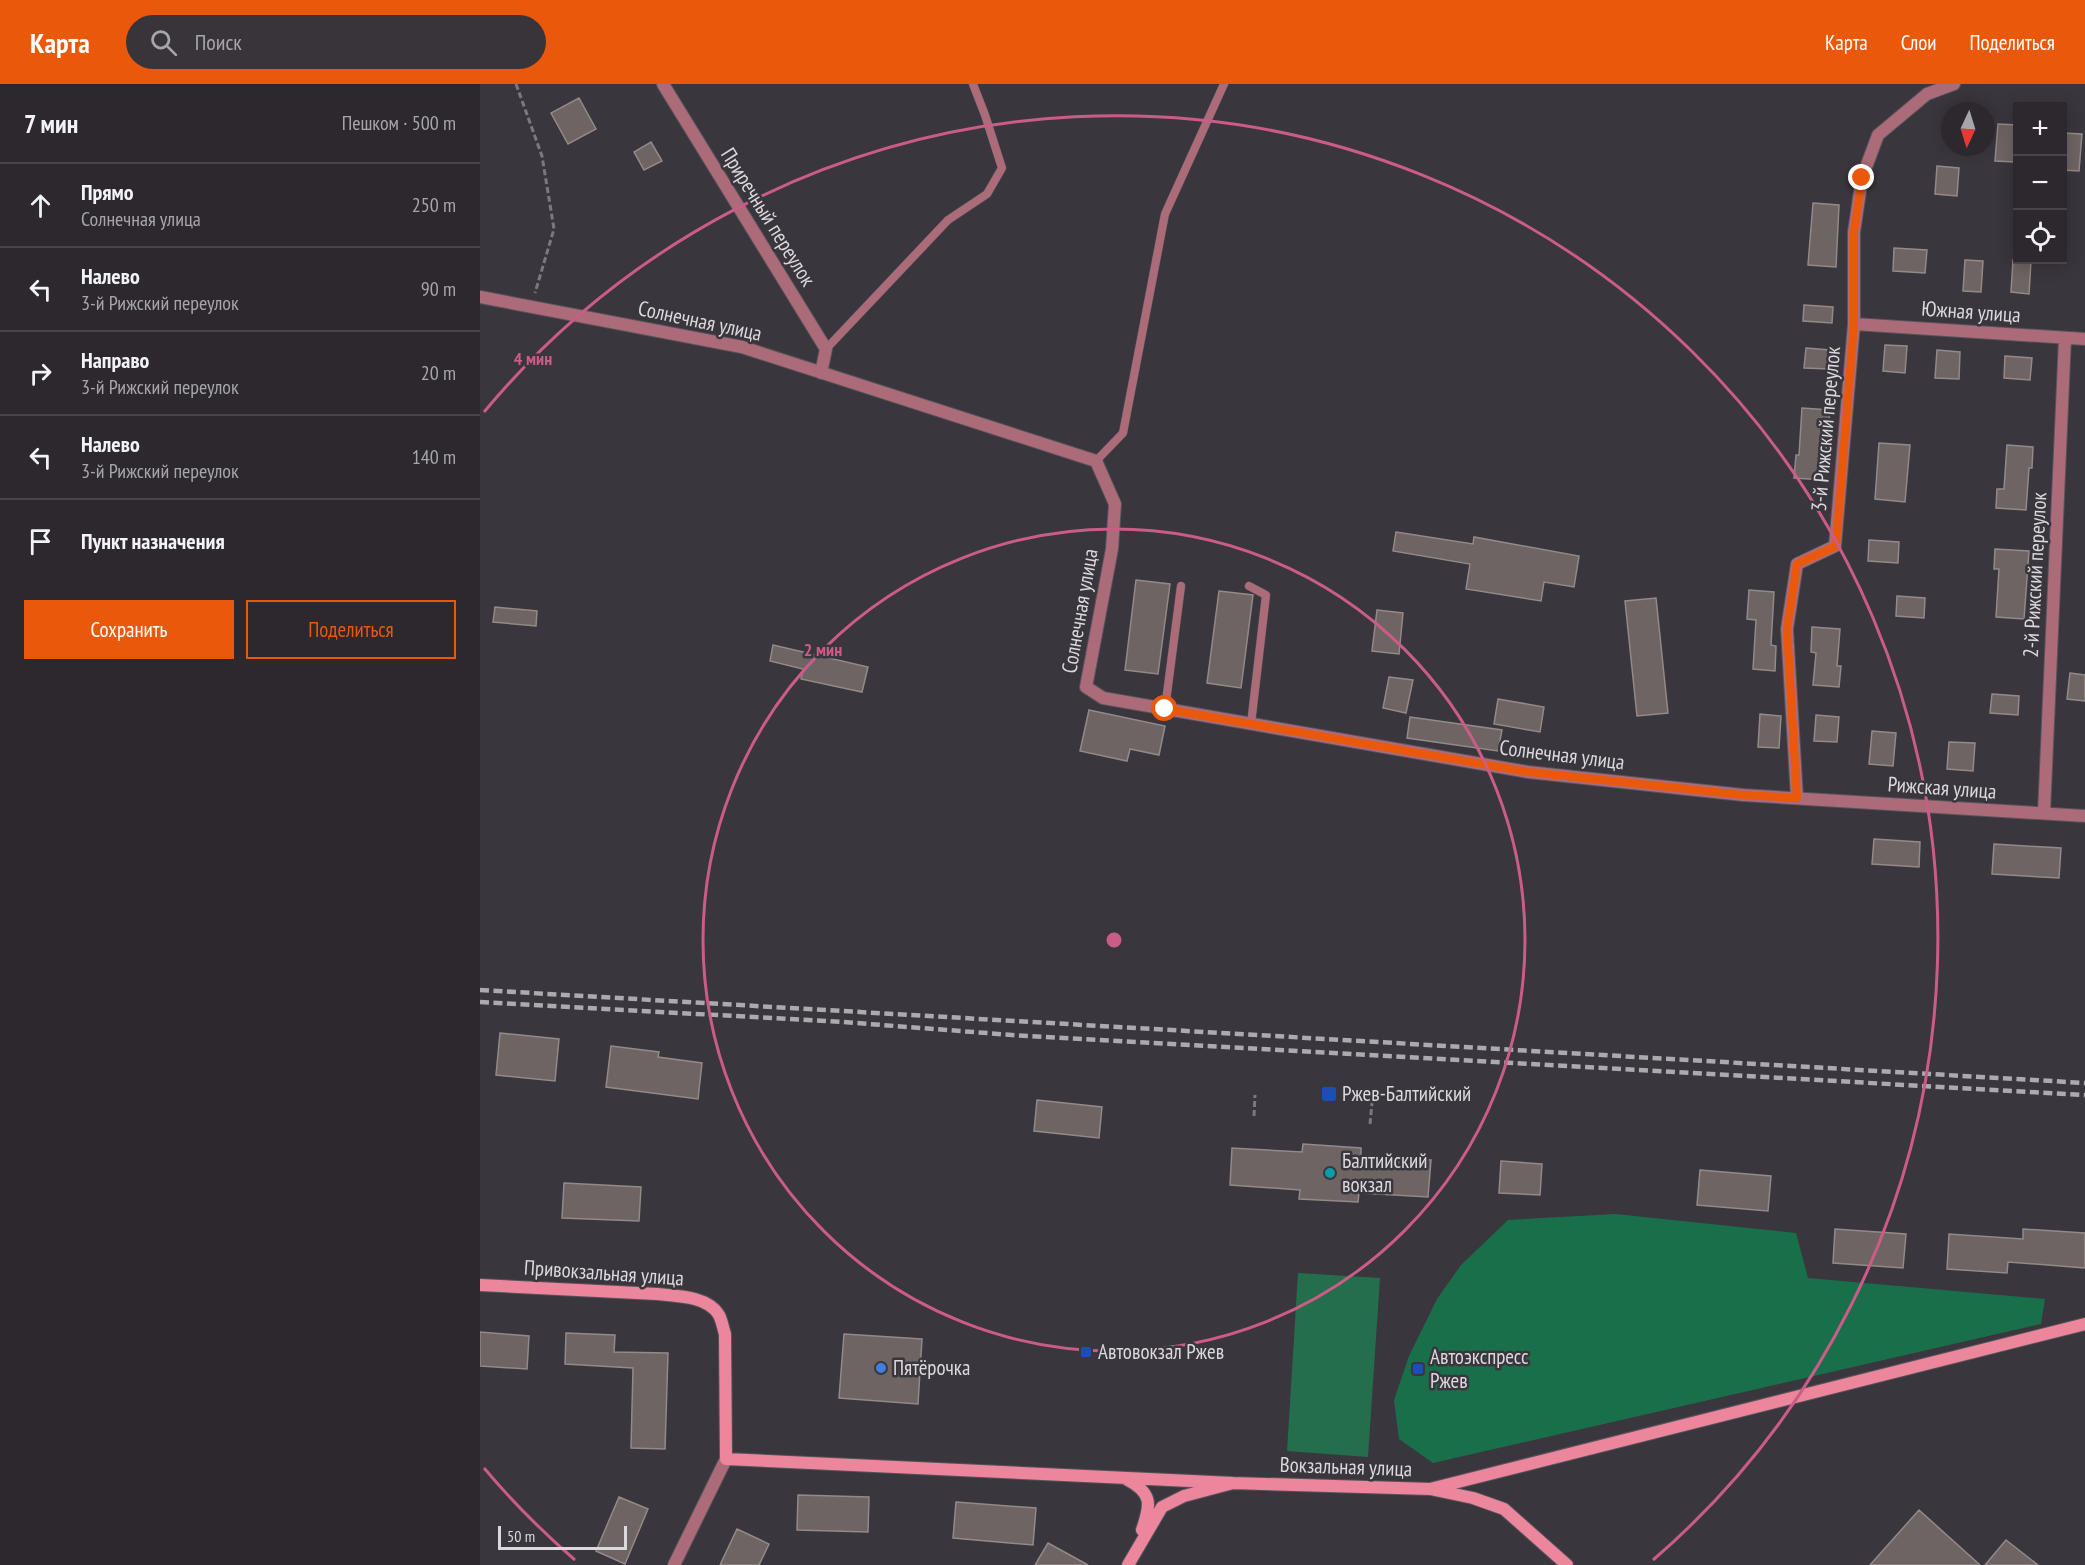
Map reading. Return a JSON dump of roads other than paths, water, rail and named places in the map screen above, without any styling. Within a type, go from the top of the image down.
[{"type":"street","name":"Приречный переулок","points":[[663,84],[826,349]]},
{"type":"street","name":"3-й Рижский переулок","points":[[1797,798],[1787,629],[1797,564],[1836,546],[1854,324],[1854,232],[1862,178],[1878,135],[1927,93],[1954,84]]},
{"type":"street","name":"Солнечная улица","points":[[480,297],[742,347],[1096,461],[1115,504],[1112,549],[1086,687],[1102,698],[1528,772],[1743,795],[1797,798]]},
{"type":"street","name":"Южная улица","points":[[1854,324],[2085,339]]},
{"type":"street","name":"2-й Рижский переулок","points":[[2044,813],[2065,338]]},
{"type":"street","points":[[821,373],[826,349]]},
{"type":"street","name":"Рижская улица","points":[[1797,798],[2085,816]]},
{"type":"street","name":"Привокзальная улица","points":[[480,1285],[657,1294],[686,1297],[714,1308],[720,1317],[725,1334],[726,1459]]},
{"type":"street","points":[[1430,1489],[2085,1324]]},
{"type":"street","points":[[674,1565],[726,1459],[1233,1483]]},
{"type":"street","points":[[1124,1478],[1146,1493],[1149,1502],[1149,1510],[1130,1561]]},
{"type":"street","name":"Вокзальная улица","points":[[1130,1561],[1162,1507],[1184,1496],[1233,1483],[1430,1489],[1473,1498],[1504,1509],[1567,1565]]},
{"type":"lane","points":[[826,349],[948,220],[987,194],[1002,168],[973,84]]},
{"type":"lane","points":[[1096,461],[1123,433],[1165,214],[1224,84]]},
{"type":"lane","points":[[1165,709],[1181,586]]},
{"type":"lane","points":[[1250,586],[1266,595],[1251,724]]},
{"type":"railway","points":[[480,990],[2085,1083]]},
{"type":"railway","points":[[480,1002],[843,1022],[1012,1035],[2085,1095]]},
{"type":"place","name":"Ржев-Балтийский","points":[[1329,1094]]},
{"type":"place","name":"Балтийский вокзал","points":[[1330,1173]]},
{"type":"place","name":"Автовокзал Ржев","points":[[1086,1352]]},
{"type":"place","name":"Пятёрочка","points":[[881,1368]]},
{"type":"place","name":"Автоэкспресс Ржев","points":[[1418,1369]]}]
